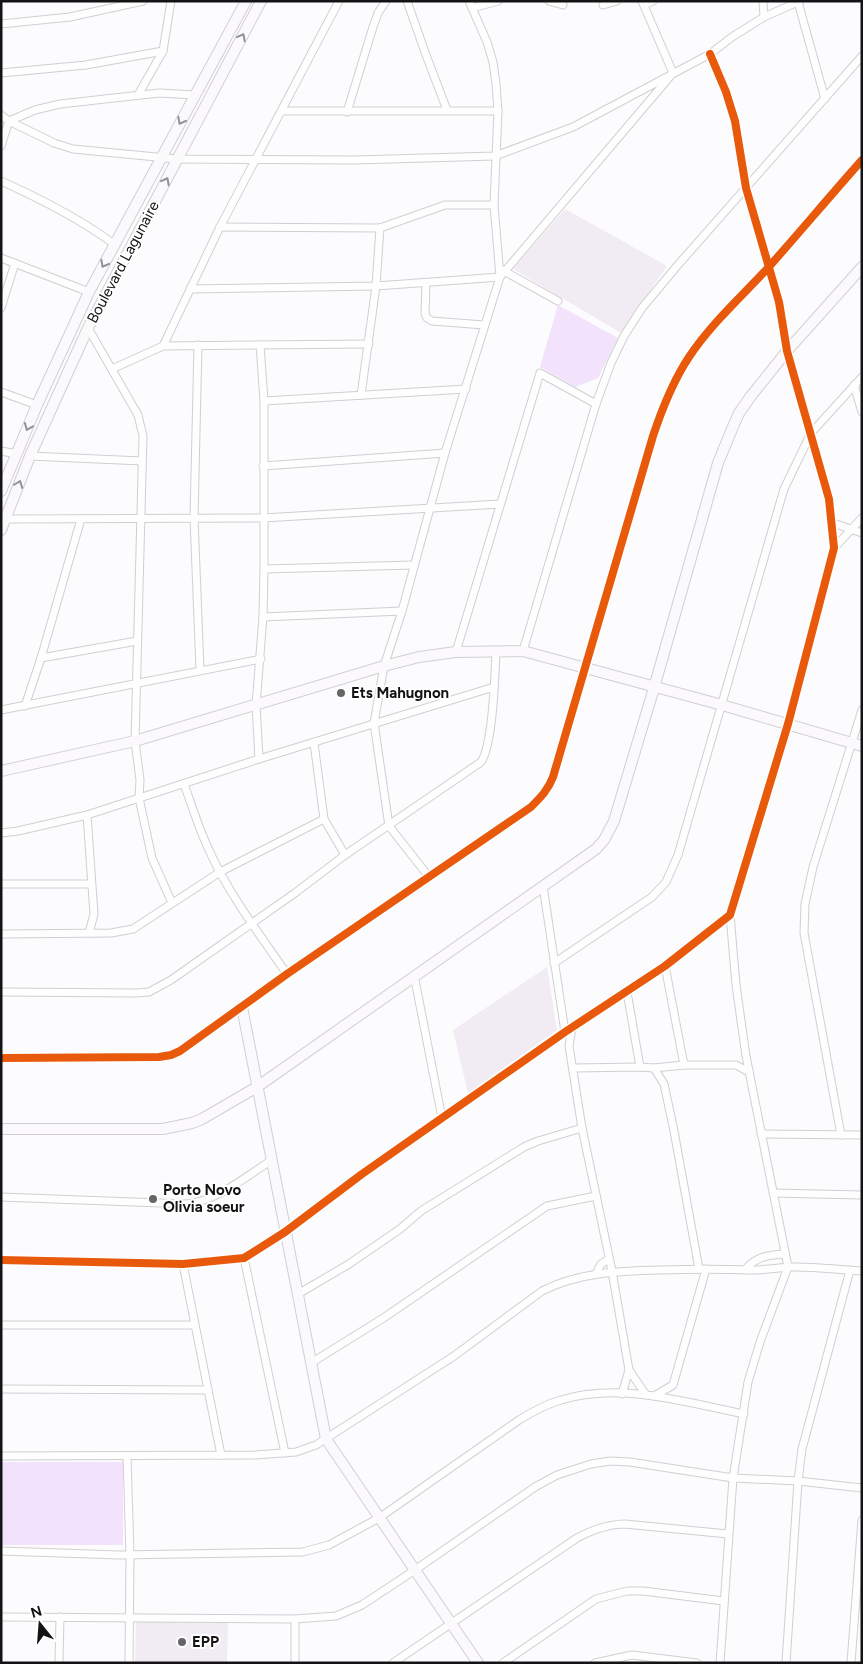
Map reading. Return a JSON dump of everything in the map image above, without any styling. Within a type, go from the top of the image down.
[{"type":"street","points":[[1,24],[70,17],[143,1]]},
{"type":"street","points":[[138,95],[163,50],[171,1]]},
{"type":"street","name":"Boulevard Lagunaire","points":[[1,491],[37,405],[89,292],[246,1]]},
{"type":"street","name":"Boulevard Lagunaire","points":[[1,530],[30,456],[88,328],[260,1]]},
{"type":"street","points":[[163,346],[220,227],[283,111],[339,1]]},
{"type":"street","points":[[347,112],[373,27],[378,13],[386,1]]},
{"type":"street","points":[[407,1],[447,110]]},
{"type":"street","points":[[498,1],[471,4],[493,62],[498,111],[494,205],[501,273]]},
{"type":"street","points":[[549,1],[564,5]]},
{"type":"street","points":[[603,5],[617,1]]},
{"type":"street","points":[[653,1],[642,3],[672,73]]},
{"type":"street","points":[[763,1],[764,17]]},
{"type":"street","points":[[1,116],[54,143],[73,149],[177,159],[364,160],[495,156],[573,127],[710,54],[732,37],[764,17],[799,2],[825,99]]},
{"type":"street","points":[[1,73],[86,65],[163,50]]},
{"type":"street","points":[[710,54],[726,92],[735,121],[746,188],[779,302],[787,351],[829,499],[833,523],[834,548],[788,724],[730,915],[736,985],[746,1056],[788,1267],[750,1374],[733,1478],[720,1663]]},
{"type":"street","points":[[523,651],[596,404],[611,363],[624,336],[642,308],[862,56]]},
{"type":"street","points":[[429,877],[389,826],[374,723],[384,666],[402,611],[445,453],[501,273],[672,73]]},
{"type":"street","points":[[1,146],[9,121],[35,110],[60,104],[159,93],[195,95]]},
{"type":"street","points":[[283,111],[498,111]]},
{"type":"street","points":[[1,1058],[159,1057],[180,1051],[287,974],[531,807],[548,788],[557,765],[584,668],[662,409],[680,373],[700,343],[862,160]]},
{"type":"street","points":[[1,181],[62,210],[90,226],[114,244]]},
{"type":"street","points":[[220,227],[380,228],[445,205],[494,205]]},
{"type":"street","points":[[361,395],[376,286],[380,228]]},
{"type":"street","points":[[1,258],[89,292]]},
{"type":"street","points":[[1,308],[15,263]]},
{"type":"street","points":[[1,1129],[163,1129],[177,1127],[202,1119],[257,1087],[596,849],[604,840],[614,821],[724,446],[743,408],[787,351],[862,267]]},
{"type":"street","points":[[190,289],[376,286],[426,283],[501,273],[558,301]]},
{"type":"street","points":[[426,283],[425,314],[427,318],[432,321],[484,325]]},
{"type":"street","points":[[88,328],[138,415],[143,436],[135,741],[140,780],[139,798],[152,858],[172,903]]},
{"type":"street","points":[[112,370],[163,346],[369,344]]},
{"type":"street","points":[[198,345],[194,518],[200,670]]},
{"type":"street","points":[[258,758],[256,705],[263,617],[264,569],[264,401],[260,345]]},
{"type":"street","points":[[456,652],[540,373],[596,404]]},
{"type":"street","points":[[554,963],[644,904],[666,882],[678,855],[784,489],[811,433],[862,377]]},
{"type":"street","points":[[854,385],[862,412]]},
{"type":"street","points":[[264,401],[466,389]]},
{"type":"street","points":[[1,392],[37,405]]},
{"type":"street","points":[[1,451],[17,454]]},
{"type":"street","points":[[263,466],[445,453]]},
{"type":"street","points":[[30,456],[142,461]]},
{"type":"street","points":[[6,519],[263,518],[500,504]]},
{"type":"street","points":[[834,548],[862,518]]},
{"type":"street","points":[[25,706],[41,658],[81,519]]},
{"type":"street","points":[[833,523],[862,533]]},
{"type":"street","points":[[264,569],[414,565]]},
{"type":"street","points":[[263,617],[402,611]]},
{"type":"street","points":[[41,658],[137,641]]},
{"type":"street","points":[[1,992],[149,992],[171,980],[345,855],[481,762],[487,751],[496,651]]},
{"type":"street","points":[[1,771],[135,741],[384,666],[419,657],[456,652],[523,651],[722,705],[857,745]]},
{"type":"street","points":[[1,710],[136,685],[200,670],[260,659]]},
{"type":"street","points":[[1,833],[18,831],[87,815],[258,758],[314,743],[494,687]]},
{"type":"street","points":[[841,1135],[804,933],[805,904],[813,867],[857,745],[862,710]]},
{"type":"street","points":[[314,743],[324,819],[345,855]]},
{"type":"street","points":[[184,784],[208,850],[252,923],[287,974]]},
{"type":"street","points":[[87,815],[94,914],[89,933]]},
{"type":"street","points":[[1,934],[111,933],[133,929],[220,872],[324,819]]},
{"type":"street","points":[[1,884],[91,884]]},
{"type":"street","points":[[543,886],[565,1032]]},
{"type":"street","points":[[1,1260],[183,1264],[244,1258],[285,1232],[362,1174],[565,1032],[665,966],[730,915]]},
{"type":"street","points":[[665,966],[684,1065]]},
{"type":"street","points":[[414,975],[442,1118]]},
{"type":"street","points":[[627,992],[640,1067]]},
{"type":"street","points":[[242,1007],[326,1439],[478,1663]]},
{"type":"street","points":[[572,1028],[569,1046],[582,1128],[612,1271],[629,1370],[646,1395]]},
{"type":"street","points":[[557,1038],[569,1046]]},
{"type":"street","points":[[736,1065],[746,1056]]},
{"type":"street","points":[[573,1068],[736,1065],[749,1072]]},
{"type":"street","points":[[664,1084],[668,1067]]},
{"type":"street","points":[[654,1068],[664,1084],[703,1269],[673,1385],[674,1400]]},
{"type":"street","points":[[298,1294],[364,1254],[400,1229],[421,1211],[524,1147],[538,1140],[582,1128]]},
{"type":"street","points":[[573,1132],[584,1136]]},
{"type":"street","points":[[762,1134],[862,1135]]},
{"type":"street","points":[[1,1197],[196,1203],[225,1190],[272,1160]]},
{"type":"street","points":[[772,1193],[862,1195]]},
{"type":"street","points":[[311,1363],[385,1317],[547,1206],[596,1196]]},
{"type":"street","points":[[745,1270],[751,1262],[761,1257],[785,1254]]},
{"type":"street","points":[[244,1258],[286,1453]]},
{"type":"street","points":[[596,1274],[602,1264],[609,1259]]},
{"type":"street","points":[[183,1264],[221,1455]]},
{"type":"street","points":[[1,1456],[221,1455],[286,1453],[308,1449],[454,1356],[554,1285],[612,1271],[774,1270],[788,1267],[862,1271]]},
{"type":"street","points":[[786,1663],[798,1481],[802,1449],[850,1270]]},
{"type":"street","points":[[1,1325],[195,1325]]},
{"type":"street","points":[[622,1394],[629,1370]]},
{"type":"street","points":[[654,1396],[673,1385]]},
{"type":"street","points":[[1,1389],[208,1390]]},
{"type":"street","points":[[1,1552],[130,1554],[303,1552],[329,1545],[379,1518],[519,1420],[559,1400],[578,1396],[646,1395],[744,1414]]},
{"type":"street","points":[[127,1456],[130,1554],[129,1663]]},
{"type":"street","points":[[1,1617],[295,1619],[336,1616],[362,1605],[535,1487],[575,1468],[610,1461],[630,1462],[733,1478],[798,1481],[862,1488]]},
{"type":"street","points":[[851,1663],[862,1520]]},
{"type":"street","points":[[393,1663],[577,1538],[603,1527],[625,1524],[728,1534]]},
{"type":"street","points":[[503,1663],[589,1604],[610,1594],[643,1591],[724,1601]]},
{"type":"street","points":[[59,1663],[60,1617]]},
{"type":"street","points":[[295,1619],[295,1663]]},
{"type":"street","points":[[595,1663],[632,1654],[697,1663]]},
{"type":"shaded area","points":[[565,209],[667,266],[621,333],[513,269]]},
{"type":"shaded area","points":[[558,305],[618,338],[598,378],[575,387],[540,367]]},
{"type":"shaded area","points":[[547,967],[557,1030],[468,1093],[453,1030]]},
{"type":"shaded area","points":[[1,1462],[123,1462],[123,1545],[1,1545]]},
{"type":"shaded area","name":"EPP","points":[[136,1621],[228,1621],[227,1663],[135,1663]]},
{"type":"cycle path","points":[[1,1260],[183,1264],[244,1258],[285,1232],[362,1174],[565,1032],[665,966],[730,915],[788,724],[834,548],[829,499],[787,351],[779,302],[746,188],[735,121],[726,92],[710,54]]},
{"type":"cycle path","points":[[1,1058],[159,1057],[180,1051],[287,974],[531,807],[538,800],[553,777],[653,436],[673,385],[683,366],[707,333],[767,269],[862,160]]},
{"type":"place","name":"Ets Mahugnon","points":[[341,693]]},
{"type":"place","name":"Porto Novo Olivia soeur","points":[[153,1199]]},
{"type":"place","name":"EPP","points":[[182,1642]]}]
